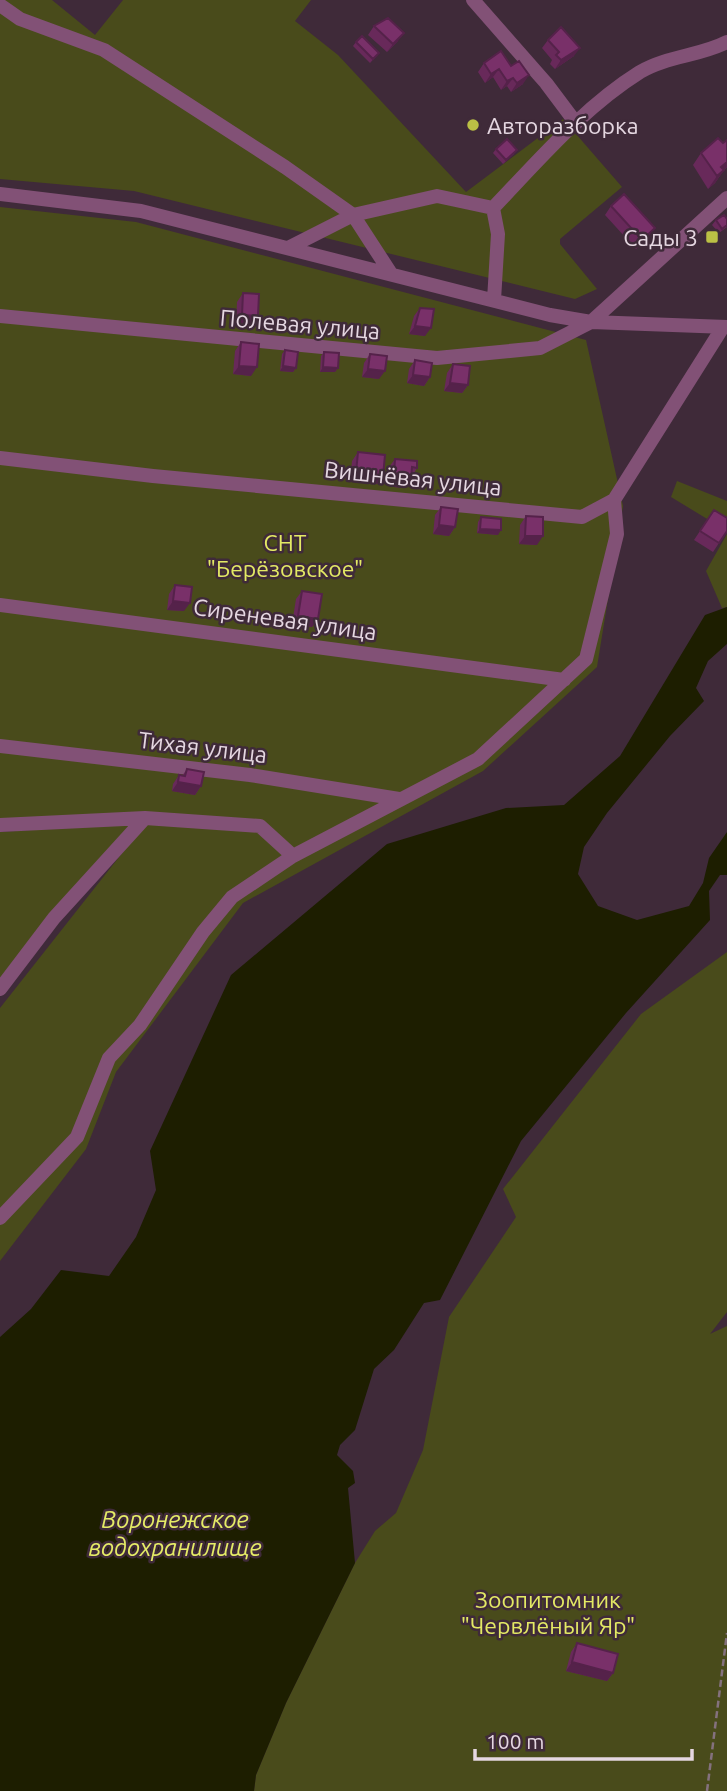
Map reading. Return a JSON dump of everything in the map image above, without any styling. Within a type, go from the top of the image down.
[{"type":"street","points":[[473,0],[546,83],[576,123]]},
{"type":"street","points":[[0,5],[20,19],[103,50],[353,215],[390,272]]},
{"type":"street","points":[[494,208],[576,123],[641,72],[670,59],[727,42]]},
{"type":"street","points":[[0,194],[141,211],[390,272],[446,290],[550,315],[591,322],[725,327]]},
{"type":"street","points":[[290,247],[353,215],[438,196],[494,208]]},
{"type":"street","points":[[591,322],[727,198]]},
{"type":"street","points":[[494,208],[498,234],[494,300]]},
{"type":"street","name":"Полевая улица","points":[[0,316],[437,358],[540,348],[591,322]]},
{"type":"street","name":"Вишнёвая улица","points":[[0,458],[153,476],[582,517],[614,500],[725,327]]},
{"type":"street","points":[[0,1218],[77,1137],[109,1058],[140,1025],[203,932],[232,897],[293,856],[478,759],[586,659],[617,534],[614,500]]},
{"type":"street","name":"Сиреневая улица","points":[[0,605],[564,680]]},
{"type":"street","name":"Тихая улица","points":[[0,746],[250,775],[399,799]]},
{"type":"street","points":[[0,825],[145,818],[260,826],[293,856]]},
{"type":"street","points":[[0,989],[54,918],[145,818]]},
{"type":"path","points":[[707,1791],[727,1633]]},
{"type":"green space","points":[[0,0],[52,0],[95,35],[123,0],[311,0],[295,21],[338,55],[466,192],[563,119],[622,187],[560,239],[560,244],[597,289],[575,299],[134,191],[0,179]]},
{"type":"green space","name":"СНТ \"Берёзовское\"","points":[[0,207],[136,222],[586,340],[623,506],[597,667],[483,771],[243,903],[116,1072],[86,1149],[0,1261],[0,1008],[153,814],[0,823]]},
{"type":"green space","points":[[677,481],[727,501],[727,531],[671,497]]},
{"type":"green space","points":[[727,534],[727,607],[722,608],[706,571]]},
{"type":"green space","points":[[132,824],[0,994],[0,832]]},
{"type":"green space","name":"Зоопитомник \"Червлёный Яр\"","points":[[727,952],[727,1312],[710,1334],[727,1326],[727,1791],[254,1791],[256,1775],[286,1703],[355,1563],[375,1531],[396,1513],[423,1450],[449,1317],[516,1217],[503,1189],[641,1014]]},
{"type":"water","name":"Воронежское водохранилище","points":[[727,607],[727,644],[708,661],[696,688],[704,701],[670,736],[607,813],[584,847],[578,874],[598,906],[637,920],[689,906],[703,883],[709,858],[727,832],[727,875],[720,875],[709,891],[710,920],[626,1013],[521,1141],[440,1300],[424,1303],[394,1350],[374,1369],[355,1430],[340,1445],[337,1455],[353,1471],[355,1483],[348,1488],[355,1563],[286,1703],[256,1775],[254,1791],[0,1791],[0,1337],[31,1309],[61,1270],[109,1276],[136,1237],[156,1190],[150,1151],[231,975],[387,844],[506,808],[564,805],[620,756],[705,615]]},
{"type":"building","points":[[388,18],[404,33],[393,44],[374,26]]},
{"type":"building","points":[[561,27],[580,48],[561,60],[556,55],[559,52],[548,40]]},
{"type":"building","points":[[362,36],[379,53],[373,59],[356,42]]},
{"type":"building","points":[[501,51],[511,66],[519,61],[529,75],[517,83],[513,78],[507,81],[499,69],[491,74],[484,63]]},
{"type":"building","points":[[718,138],[723,143],[727,140],[727,162],[721,167],[724,170],[717,176],[701,153]]},
{"type":"building","points":[[507,139],[517,150],[506,160],[496,149]]},
{"type":"building","points":[[624,194],[655,228],[642,240],[611,206]]},
{"type":"building","points":[[724,215],[727,225],[722,229],[716,220]]},
{"type":"building","points":[[243,293],[259,294],[258,316],[242,315]]},
{"type":"building","points":[[420,308],[434,309],[431,328],[415,326]]},
{"type":"building","points":[[241,342],[259,344],[257,367],[239,366]]},
{"type":"building","points":[[285,350],[298,352],[296,368],[283,366]]},
{"type":"building","points":[[324,352],[339,353],[338,368],[323,367]]},
{"type":"building","points":[[370,354],[387,356],[385,371],[368,369]]},
{"type":"building","points":[[415,360],[432,363],[430,377],[413,375]]},
{"type":"building","points":[[453,364],[470,366],[468,385],[450,383]]},
{"type":"building","points":[[358,452],[385,455],[383,476],[356,473]]},
{"type":"building","points":[[395,459],[417,461],[417,468],[412,467],[411,479],[394,475]]},
{"type":"building","points":[[441,507],[458,509],[455,527],[439,525]]},
{"type":"building","points":[[714,510],[727,518],[727,531],[719,543],[700,531]]},
{"type":"building","points":[[526,516],[543,517],[543,536],[525,536]]},
{"type":"building","points":[[481,517],[501,519],[501,530],[480,529]]},
{"type":"building","points":[[175,585],[192,587],[190,603],[173,601]]},
{"type":"building","points":[[302,591],[322,594],[318,619],[298,616]]},
{"type":"building","points":[[187,769],[204,772],[201,786],[178,782],[179,775],[185,776]]},
{"type":"building","points":[[577,1643],[618,1654],[613,1673],[572,1662]]},
{"type":"place","name":"Авторазборка","points":[[473,125]]},
{"type":"place","name":"Сады 3","points":[[712,237]]}]
